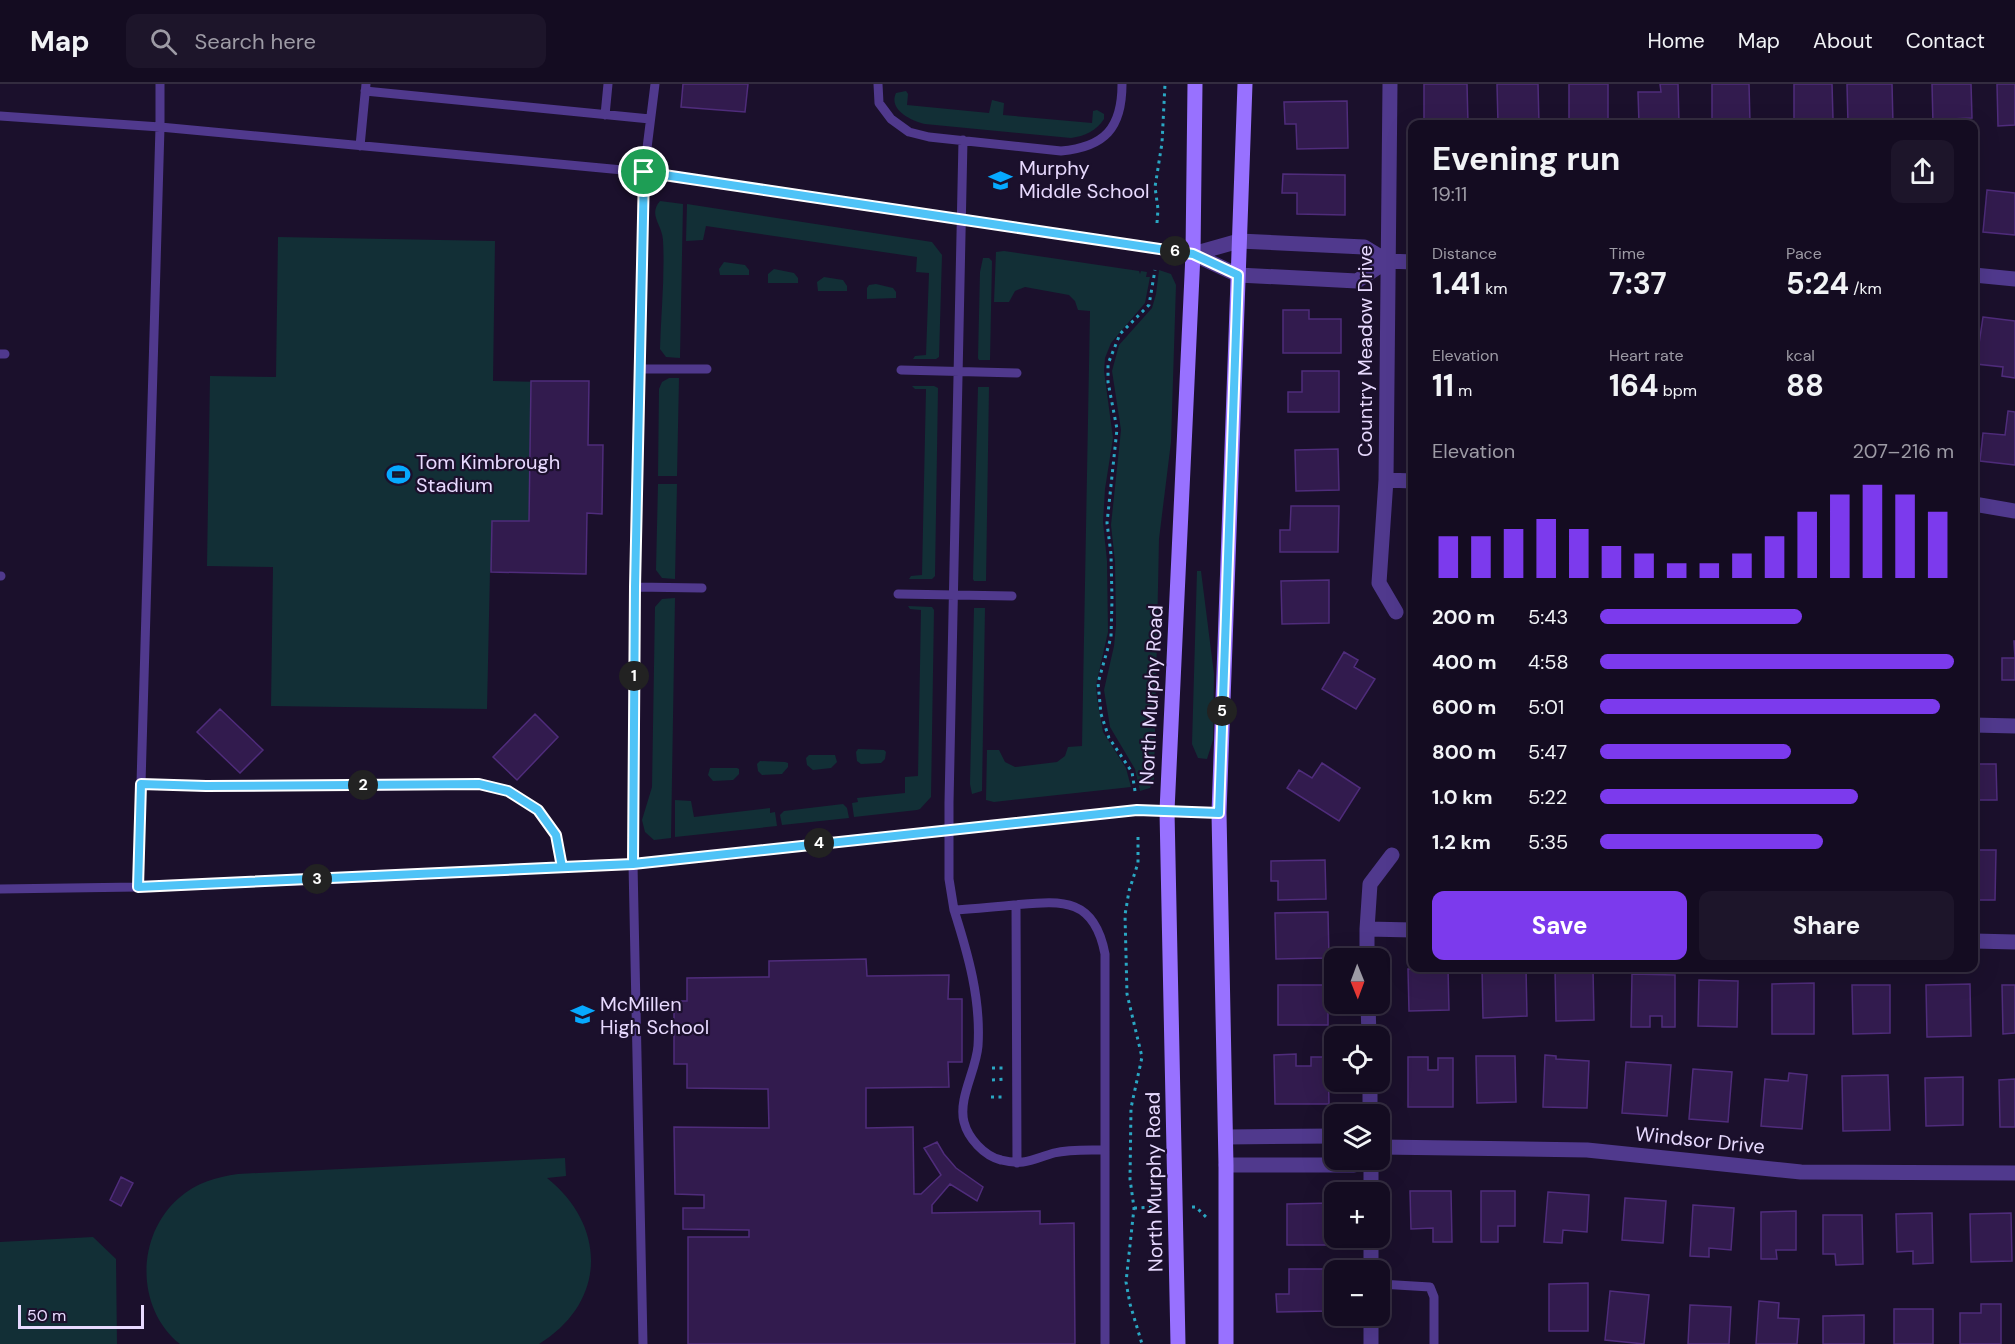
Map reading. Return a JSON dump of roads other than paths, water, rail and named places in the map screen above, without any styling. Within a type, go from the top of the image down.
[{"type":"main road","name":"North Murphy Road","points":[[1178,1344],[1167,811],[1193,254],[1195,84]]},
{"type":"main road","points":[[1226,1344],[1226,1137],[1219,813],[1245,84]]},
{"type":"street","name":"Country Meadow Drive","points":[[1389,84],[1386,480],[1379,583],[1396,612]]},
{"type":"street","points":[[1193,254],[1239,241],[1364,247],[1386,261],[1408,262]]},
{"type":"street","points":[[1193,254],[1238,275],[1358,281],[1386,261]]},
{"type":"street","points":[[1978,275],[2015,279]]},
{"type":"street","points":[[1386,480],[1408,480]]},
{"type":"street","points":[[1978,505],[2015,511]]},
{"type":"street","points":[[1978,725],[2015,726]]},
{"type":"street","points":[[1367,948],[1370,884],[1392,855]]},
{"type":"street","points":[[1367,929],[1408,930]]},
{"type":"street","points":[[1978,941],[2015,942]]},
{"type":"street","points":[[1226,1137],[1324,1136]]},
{"type":"street","name":"Windsor Drive","points":[[1390,1147],[1587,1150],[1801,1172],[2015,1173]]},
{"type":"street","points":[[1226,1166],[1324,1165]]},
{"type":"street","points":[[1371,1326],[1371,1344]]},
{"type":"lane","points":[[138,887],[160,84]]},
{"type":"lane","points":[[605,115],[609,84]]},
{"type":"lane","points":[[642,1344],[633,864],[635,587],[644,172],[654,84]]},
{"type":"lane","points":[[878,84],[879,103],[891,118],[909,132],[929,137],[1061,151],[1081,149],[1100,141],[1116,122],[1122,98],[1122,84]]},
{"type":"lane","points":[[360,146],[365,88],[650,119]]},
{"type":"lane","points":[[0,116],[160,127],[644,172],[1193,254]]},
{"type":"lane","points":[[963,141],[948,830],[949,879],[954,910],[970,960],[977,1022],[978,1044],[964,1100],[964,1122],[969,1135],[984,1151],[999,1160],[1029,1162],[1054,1153],[1105,1150]]},
{"type":"lane","points":[[640,369],[706,369]]},
{"type":"lane","points":[[901,370],[1017,373]]},
{"type":"lane","points":[[635,587],[702,588]]},
{"type":"lane","points":[[898,594],[1012,596]]},
{"type":"lane","points":[[141,784],[206,786],[479,784],[508,791],[538,810],[556,835],[562,867]]},
{"type":"lane","points":[[0,889],[138,887],[633,864],[1137,810],[1219,813]]},
{"type":"lane","points":[[954,910],[1061,902],[1087,914],[1099,934],[1105,954],[1105,1344]]},
{"type":"lane","points":[[1017,905],[1017,1163]]},
{"type":"lane","points":[[1390,1285],[1430,1287],[1434,1297],[1434,1344]]},
{"type":"place","name":"Murphy Middle School","points":[[1001,180]]},
{"type":"place","name":"Tom Kimbrough Stadium","points":[[398,474]]},
{"type":"place","name":"McMillen High School","points":[[582,1015]]}]
